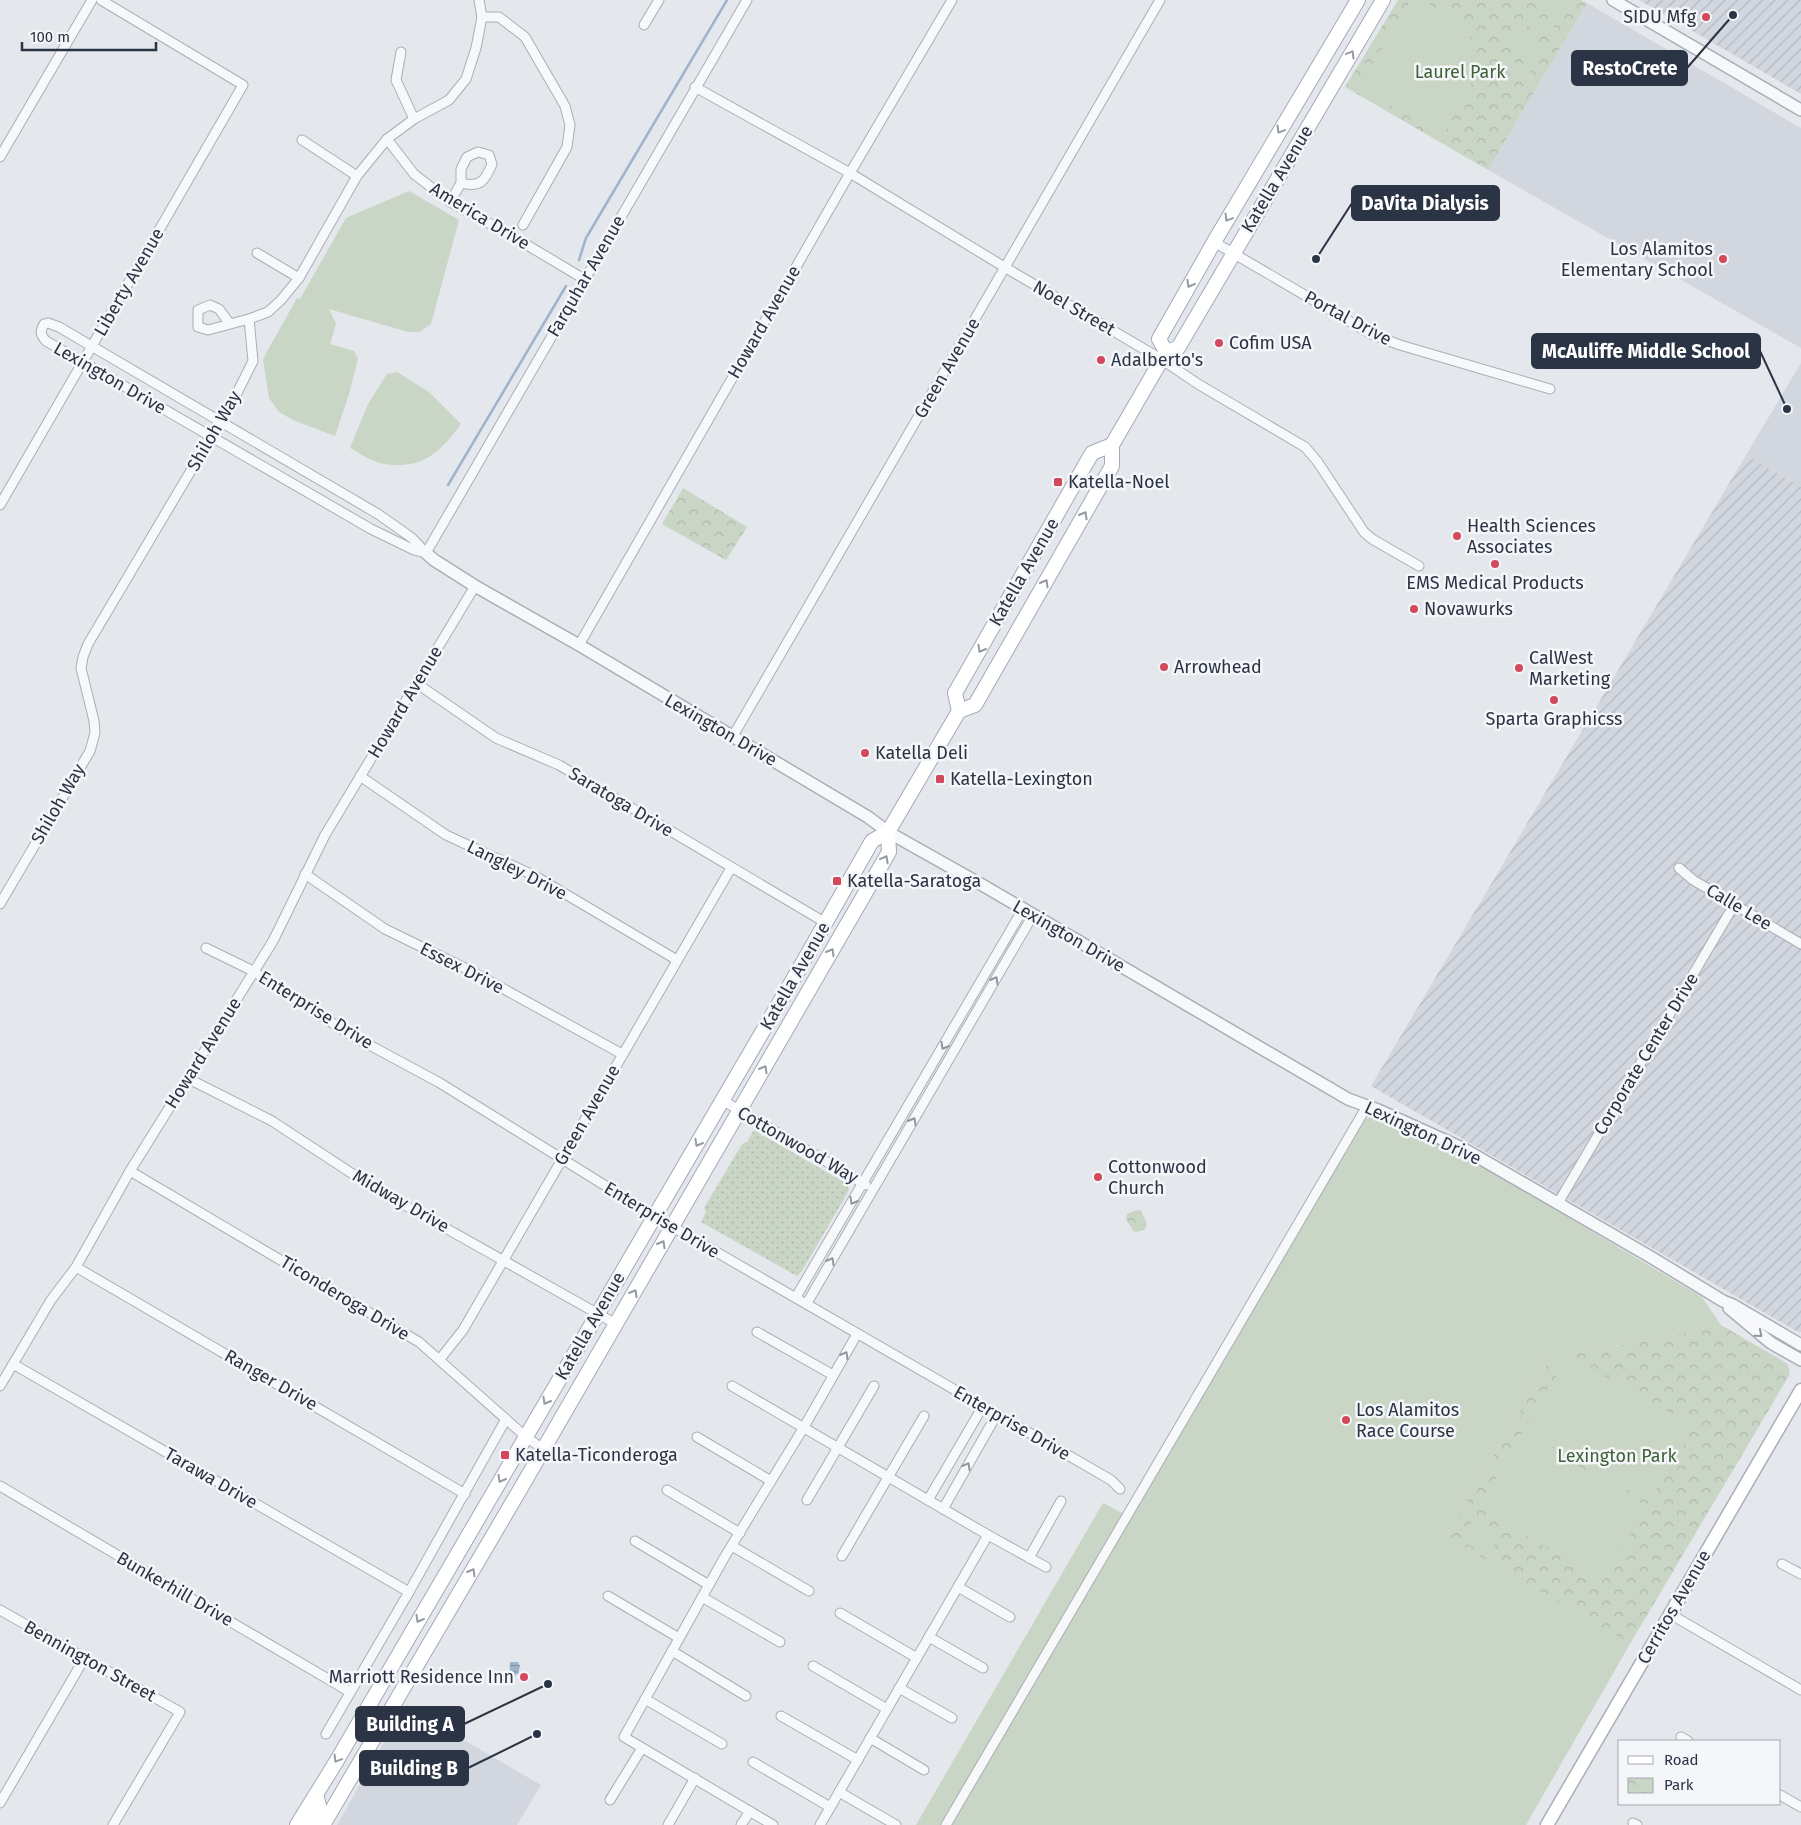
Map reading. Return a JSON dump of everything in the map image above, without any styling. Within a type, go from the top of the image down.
[{"type":"main road","name":"Katella Avenue","points":[[1164,355],[1159,339],[1214,242],[1358,0]]},
{"type":"main road","name":"Katella Avenue","points":[[297,1825],[826,924],[872,841],[888,832],[959,711],[975,705],[1112,466],[1112,445],[1164,355],[1178,348],[1383,0]]},
{"type":"main road","name":"Katella Avenue","points":[[959,711],[955,693],[1092,453],[1112,445]]},
{"type":"main road","name":"Katella Avenue","points":[[323,1825],[889,852],[888,832]]},
{"type":"main road","name":"Cerritos Avenue","points":[[1547,1825],[1801,1390]]},
{"type":"main road","points":[[310,1825],[320,1810],[316,1794]]},
{"type":"street","points":[[0,157],[92,0]]},
{"type":"street","name":"Liberty Avenue","points":[[0,505],[243,85],[101,0]]},
{"type":"street","points":[[230,324],[268,312],[282,300],[299,278],[357,176],[387,139],[414,119],[449,100],[466,79],[476,48],[482,17],[479,0]]},
{"type":"street","points":[[644,25],[659,0]]},
{"type":"street","name":"Farquhar Avenue","points":[[426,552],[747,0]]},
{"type":"street","name":"Howard Avenue","points":[[579,645],[850,173],[952,0]]},
{"type":"street","name":"Green Avenue","points":[[733,736],[1160,0]]},
{"type":"street","points":[[1613,0],[1801,110]]},
{"type":"street","points":[[482,17],[499,17],[525,37],[565,106],[570,125],[567,147],[523,225]]},
{"type":"street","points":[[401,52],[396,80],[414,119]]},
{"type":"street","name":"Noel Street","points":[[696,87],[850,173],[1006,268],[1164,355],[1198,384],[1305,447],[1317,461],[1364,532],[1372,539],[1419,566]]},
{"type":"street","name":"America Drive","points":[[387,139],[414,174],[450,202],[507,233],[584,280]]},
{"type":"street","points":[[302,140],[357,176]]},
{"type":"street","points":[[450,202],[461,183]]},
{"type":"street","name":"Portal Drive","points":[[1214,242],[1371,334],[1400,345],[1550,389]]},
{"type":"street","points":[[257,253],[299,278]]},
{"type":"street","name":"Shiloh Way","points":[[0,904],[90,751],[95,733],[94,721],[81,668],[83,657],[88,644],[237,393],[253,361],[249,319]]},
{"type":"street","name":"Lexington Drive","points":[[426,552],[414,550],[371,529],[46,341],[41,336],[40,331],[44,324],[54,324],[378,514],[412,538],[426,552],[434,560],[475,586],[733,736],[868,817],[888,832],[1348,1099],[1464,1149],[1801,1345]]},
{"type":"street","name":"Howard Avenue","points":[[0,1386],[51,1300],[76,1267],[130,1171],[272,941],[325,834],[475,586]]},
{"type":"street","name":"Saratoga Drive","points":[[416,683],[496,738],[559,765],[826,924]]},
{"type":"street","name":"Langley Drive","points":[[360,776],[446,835],[535,876],[677,960]]},
{"type":"street","name":"Green Avenue","points":[[440,1359],[463,1330],[731,868]]},
{"type":"street","name":"Calle Lee","points":[[1679,868],[1693,880],[1801,944]]},
{"type":"street","name":"Essex Drive","points":[[305,874],[385,929],[471,971],[622,1054]]},
{"type":"street","name":"Corporate Center Drive","points":[[1558,1203],[1734,905]]},
{"type":"street","points":[[796,1297],[1028,912]]},
{"type":"street","points":[[807,1303],[1028,912]]},
{"type":"street","name":"Enterprise Drive","points":[[206,948],[253,971],[349,1034],[440,1083],[654,1216],[1111,1480],[1120,1489]]},
{"type":"street","name":"Midway Drive","points":[[187,1078],[272,1121],[371,1186],[616,1324]]},
{"type":"street","name":"Cottonwood Way","points":[[722,1100],[873,1189]]},
{"type":"street","points":[[946,1825],[1367,1106]]},
{"type":"street","name":"Ticonderoga Drive","points":[[130,1171],[419,1342],[526,1437],[543,1449]]},
{"type":"street","name":"Ranger Drive","points":[[76,1267],[465,1494]]},
{"type":"street","name":"Lexington Drive","points":[[1723,1301],[1730,1310],[1770,1343],[1801,1360]]},
{"type":"street","points":[[757,1332],[834,1375]]},
{"type":"street","points":[[774,1825],[624,1737],[702,1597],[804,1428],[857,1334]]},
{"type":"street","name":"Tarawa Drive","points":[[13,1364],[409,1592]]},
{"type":"street","points":[[732,1386],[1046,1567]]},
{"type":"street","points":[[807,1500],[874,1386]]},
{"type":"street","points":[[928,1500],[983,1406]]},
{"type":"street","points":[[943,1508],[997,1414]]},
{"type":"street","points":[[842,1556],[924,1416]]},
{"type":"street","points":[[326,1734],[465,1494],[506,1419]]},
{"type":"street","points":[[697,1437],[771,1481]]},
{"type":"street","name":"Bunkerhill Drive","points":[[0,1486],[350,1692]]},
{"type":"street","points":[[667,1490],[740,1532]]},
{"type":"street","points":[[1029,1558],[1062,1501]]},
{"type":"street","points":[[820,1825],[988,1535]]},
{"type":"street","points":[[635,1541],[709,1585]]},
{"type":"street","points":[[732,1546],[809,1591]]},
{"type":"street","points":[[1782,1564],[1801,1574]]},
{"type":"street","points":[[958,1587],[1010,1617]]},
{"type":"street","points":[[608,1596],[679,1638]]},
{"type":"street","points":[[702,1597],[780,1642]]},
{"type":"street","name":"Bennington Street","points":[[0,1610],[180,1712],[113,1825]]},
{"type":"street","points":[[840,1613],[917,1658]]},
{"type":"street","points":[[1670,1614],[1801,1690]]},
{"type":"street","points":[[929,1637],[983,1668]]},
{"type":"street","points":[[672,1651],[746,1696]]},
{"type":"street","points":[[0,1803],[84,1659]]},
{"type":"street","points":[[813,1666],[887,1709]]},
{"type":"street","points":[[899,1688],[952,1718]]},
{"type":"street","points":[[645,1699],[722,1744]]},
{"type":"street","points":[[781,1716],[858,1760]]},
{"type":"street","points":[[870,1738],[924,1770]]},
{"type":"street","points":[[610,1800],[642,1748]]},
{"type":"street","points":[[753,1762],[830,1807]]},
{"type":"street","points":[[668,1825],[695,1778]]},
{"type":"street","points":[[839,1792],[896,1825]]},
{"type":"street","points":[[1781,1796],[1801,1807]]},
{"type":"street","points":[[741,1825],[750,1811]]},
{"type":"shaded area","points":[[1639,0],[1801,0],[1801,94]]},
{"type":"shaded area","name":"Los Alamitos Elementary School","points":[[1587,3],[1801,128],[1801,348],[1488,170]]},
{"type":"shaded area","points":[[1801,363],[1801,487],[1746,455]]},
{"type":"shaded area","points":[[1746,455],[1801,487],[1801,1332],[1371,1086]]},
{"type":"shaded area","points":[[407,1707],[541,1785],[517,1825],[337,1825],[389,1733],[393,1731]]},
{"type":"green space","name":"Laurel Park","points":[[1398,0],[1581,0],[1587,3],[1488,170],[1345,87]]},
{"type":"green space","points":[[1411,0],[1423,0],[1453,19],[1473,41],[1475,63],[1470,88],[1442,137],[1360,87]]},
{"type":"green space","points":[[1536,0],[1557,0],[1569,7],[1563,18],[1535,2]]},
{"type":"green space","points":[[1529,12],[1556,28],[1550,39],[1522,23]]},
{"type":"green space","points":[[1516,34],[1544,49],[1537,60],[1510,45]]},
{"type":"green space","points":[[1503,55],[1531,71],[1524,82],[1497,66]]},
{"type":"green space","points":[[409,191],[459,220],[431,324],[419,332],[408,332],[329,309],[336,324],[330,344],[354,351],[358,359],[349,394],[335,436],[293,420],[279,412],[269,398],[263,359],[297,298],[300,299],[346,218]]},
{"type":"green space","points":[[397,372],[429,392],[461,424],[443,446],[429,457],[411,464],[401,465],[377,462],[350,448],[368,404],[387,374]]},
{"type":"green space","points":[[683,488],[747,527],[726,560],[662,524]]},
{"type":"green space","name":"Los Alamitos Race Course","points":[[1358,1114],[1368,1119],[1370,1115],[1460,1153],[1702,1297],[1721,1325],[1550,1359],[1446,1537],[1630,1644],[1526,1825],[916,1825],[1103,1503],[1124,1514]]},
{"type":"green space","points":[[754,1130],[761,1134],[761,1136],[849,1185],[848,1192],[802,1271],[797,1276],[701,1222],[706,1212],[704,1208],[742,1144],[747,1142]]},
{"type":"green space","points":[[1136,1210],[1141,1211],[1147,1224],[1145,1229],[1137,1232],[1133,1231],[1126,1219],[1127,1214]]},
{"type":"green space","name":"Lexington Park","points":[[1721,1325],[1783,1361],[1788,1365],[1790,1374],[1630,1644],[1445,1538],[1550,1359]]},
{"type":"green space","points":[[1575,1359],[1694,1427],[1649,1502],[1524,1430],[1565,1360]]},
{"type":"green space","points":[[1522,1433],[1647,1506],[1604,1580],[1479,1508]]},
{"type":"green space","points":[[1471,1522],[1499,1538],[1488,1556],[1461,1540]]},
{"type":"water","points":[[510,1662],[518,1662],[520,1666],[514,1681],[509,1681]]},
{"type":"waterway","points":[[579,260],[586,238],[727,0]]},
{"type":"waterway","points":[[448,485],[566,286]]},
{"type":"place","name":"RestoCrete","points":[[1733,15]]},
{"type":"place","name":"SIDU Mfg","points":[[1706,17]]},
{"type":"place","name":"DaVita Dialysis","points":[[1316,259]]},
{"type":"place","name":"Los Alamitos Elementary School","points":[[1723,259]]},
{"type":"place","name":"Cofim USA","points":[[1219,343]]},
{"type":"place","name":"Adalberto's","points":[[1101,360]]},
{"type":"place","name":"McAuliffe Middle School","points":[[1787,409]]},
{"type":"place","name":"Katella-Noel","points":[[1058,482]]},
{"type":"place","name":"Health Sciences Associates","points":[[1457,536]]},
{"type":"place","name":"EMS Medical Products","points":[[1495,564]]},
{"type":"place","name":"Novawurks","points":[[1414,609]]},
{"type":"place","name":"Arrowhead","points":[[1164,667]]},
{"type":"place","name":"CalWest Marketing","points":[[1519,668]]},
{"type":"place","name":"Sparta Graphicss","points":[[1554,700]]},
{"type":"place","name":"Katella Deli","points":[[865,753]]},
{"type":"place","name":"Katella-Lexington","points":[[940,779]]},
{"type":"place","name":"Katella-Saratoga","points":[[837,881]]},
{"type":"place","name":"Cottonwood Church","points":[[1098,1177]]},
{"type":"place","name":"Los Alamitos Race Course","points":[[1346,1420]]},
{"type":"place","name":"Katella-Ticonderoga","points":[[505,1455]]},
{"type":"place","name":"Marriott Residence Inn","points":[[524,1677]]},
{"type":"place","name":"Building A","points":[[548,1684]]},
{"type":"place","name":"Building B","points":[[537,1734]]}]
